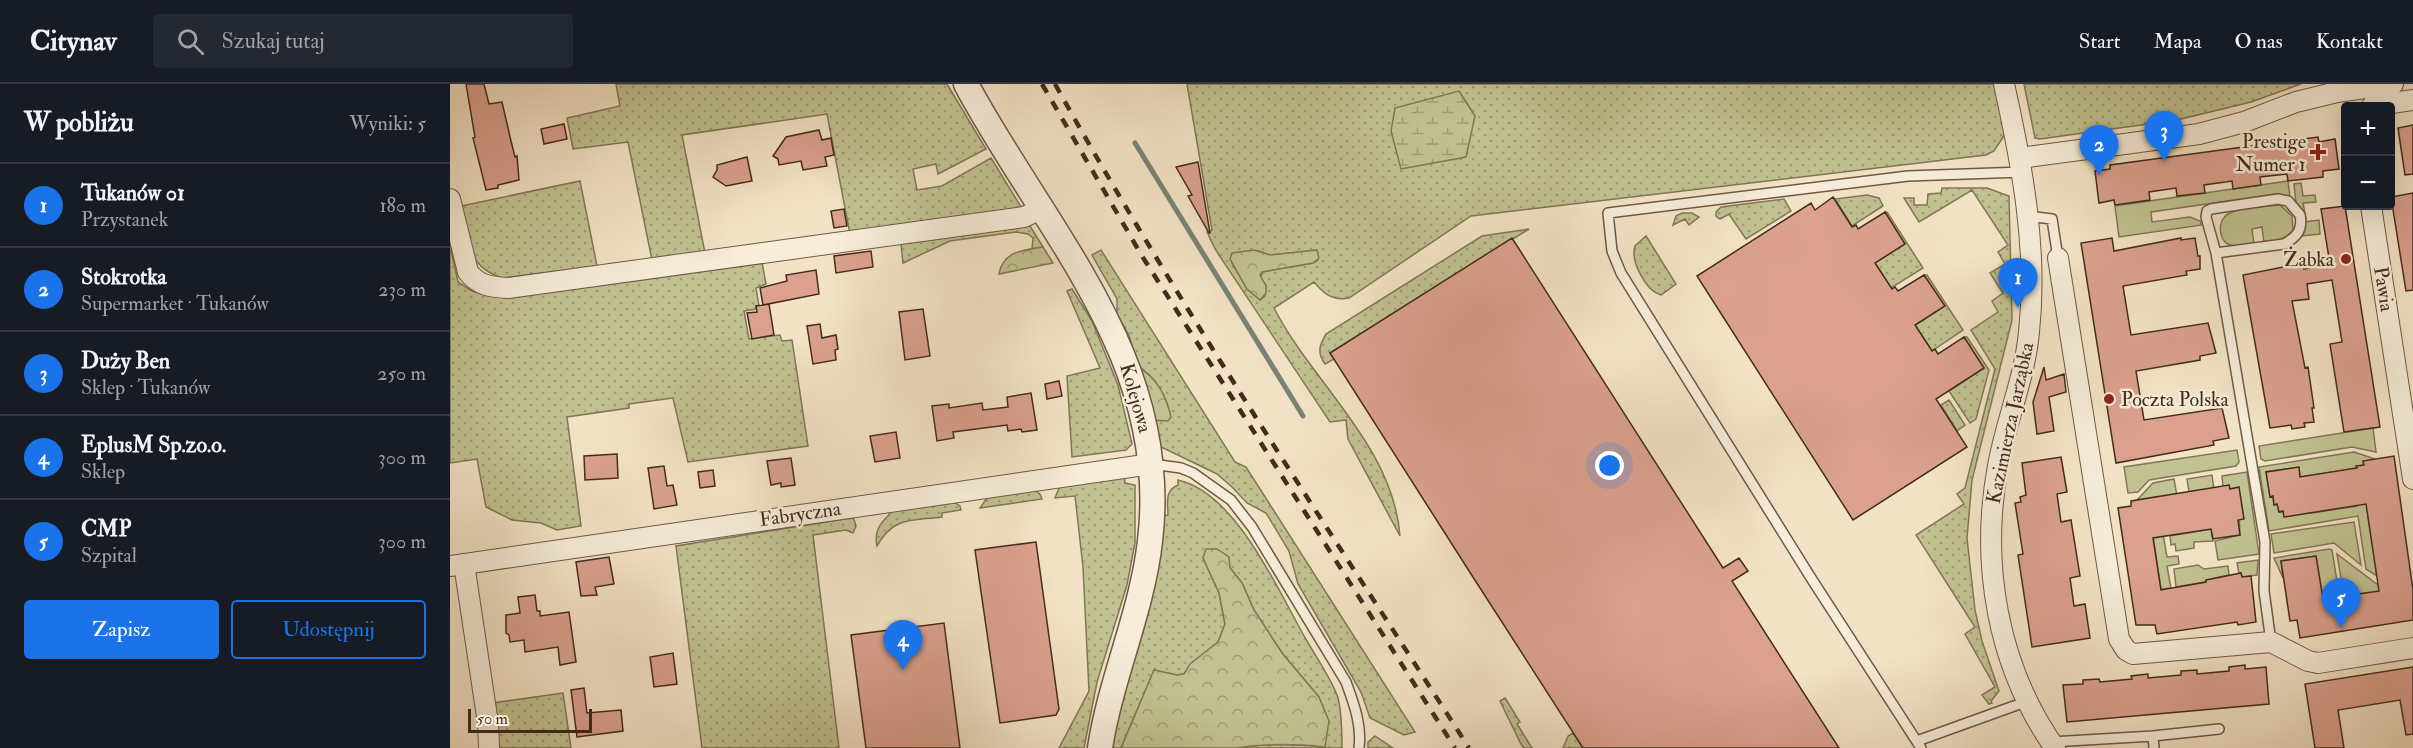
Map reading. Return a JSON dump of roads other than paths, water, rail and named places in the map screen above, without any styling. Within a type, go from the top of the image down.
[{"type":"street","name":"Kolejowa","points":[[966,84],[1105,314],[1122,349],[1138,396],[1147,436],[1151,464],[1152,522],[1145,576],[1108,703],[1100,748]]},
{"type":"street","name":"Kazimierza Jarząbka","points":[[2004,84],[2022,165],[2030,272],[2029,334],[1998,464],[1992,511],[1992,569],[1997,614],[2004,642],[2028,702],[2053,745]]},
{"type":"street","points":[[2022,165],[2211,131],[2244,122],[2296,102],[2393,84]]},
{"type":"street","points":[[2395,103],[2413,100]]},
{"type":"street","points":[[451,208],[468,272],[475,280],[487,286],[508,288],[1024,217],[1041,209]]},
{"type":"street","name":"Pawia","points":[[2372,210],[2413,478]]},
{"type":"street","points":[[2058,258],[2122,646],[2133,654],[2271,642],[2308,661],[2318,663],[2413,648]]},
{"type":"street","name":"Fabryczna","points":[[457,565],[1151,464]]},
{"type":"street","points":[[457,565],[489,748]]},
{"type":"lane","points":[[2022,165],[1608,213],[1612,251],[1621,273],[1811,578],[1919,745],[2028,702]]},
{"type":"lane","points":[[2216,254],[2284,244],[2300,231],[2300,215],[2288,201],[2278,199],[2211,209],[2207,211],[2206,217],[2216,254],[2265,542],[2264,591],[2271,642]]},
{"type":"lane","points":[[2027,216],[2052,219],[2058,258]]},
{"type":"lane","points":[[1151,464],[1181,468],[1202,478],[1231,500],[1252,527],[1346,682],[1355,706],[1359,726],[1359,748]]},
{"type":"lane","points":[[2053,745],[2218,729]]},
{"type":"lane","points":[[2152,736],[2154,748]]},
{"type":"waterway","points":[[1135,143],[1303,416]]},
{"type":"railway","points":[[1042,84],[1142,256],[1455,748]]},
{"type":"railway","points":[[1055,84],[1205,337],[1469,748]]},
{"type":"place","name":"Prestige Numer 1","points":[[2318,152]]},
{"type":"place","name":"Duży Ben","points":[[2164,161]]},
{"type":"place","name":"Stokrotka","points":[[2099,175]]},
{"type":"place","name":"Żabka","points":[[2346,259]]},
{"type":"place","name":"Tukanów 01","points":[[2018,308]]},
{"type":"place","name":"Poczta Polska","points":[[2109,399]]},
{"type":"place","name":"CMP","points":[[2341,628]]},
{"type":"place","name":"EplusM Sp.zo.o.","points":[[903,670]]}]
